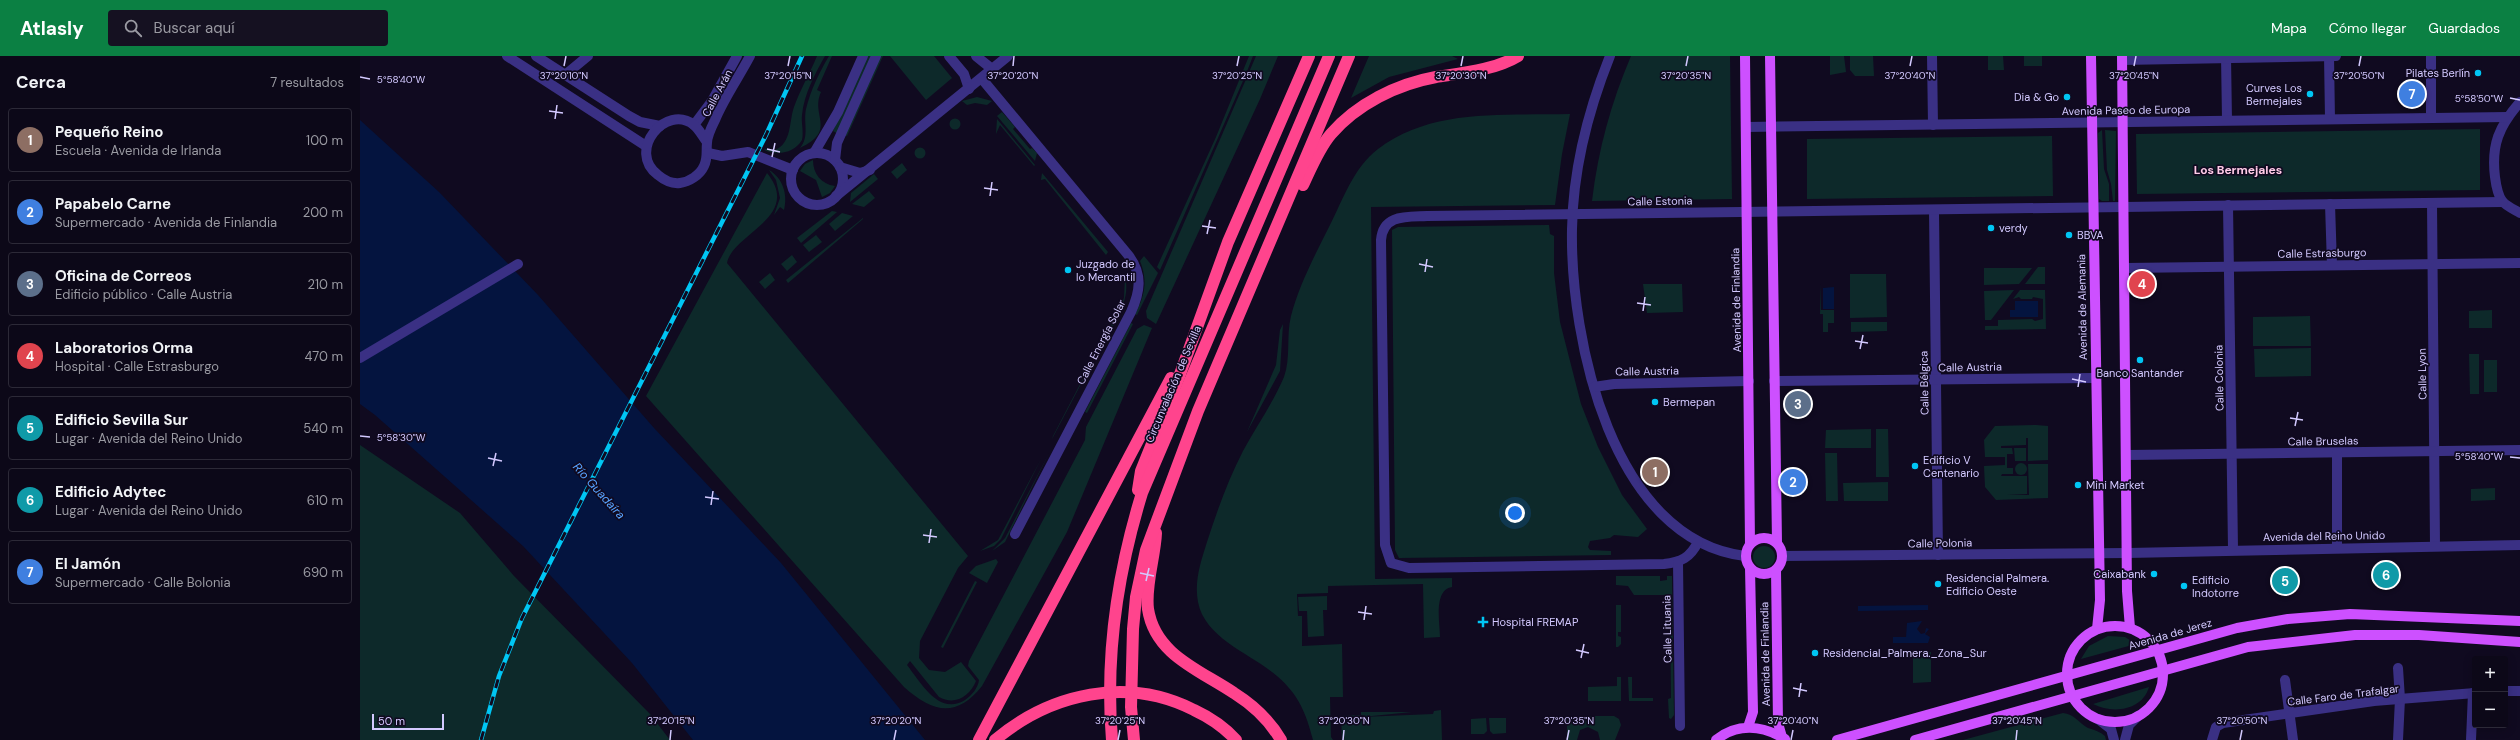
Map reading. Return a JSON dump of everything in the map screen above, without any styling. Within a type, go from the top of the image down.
[{"type":"highway","points":[[1268,148],[1300,56]]},
{"type":"highway","points":[[1130,535],[1141,471],[1179,377],[1228,242],[1309,56]]},
{"type":"highway","name":"Circunvalación de Sevilla","points":[[1112,740],[1110,673],[1112,627],[1130,535],[1142,493],[1329,56]]},
{"type":"highway","points":[[1134,740],[1131,707],[1136,597],[1146,550],[1198,411],[1349,56]]},
{"type":"highway","points":[[1264,258],[1283,231],[1317,157],[1330,135],[1350,117],[1375,98],[1402,87],[1433,78],[1486,67],[1518,56]]},
{"type":"highway","points":[[979,740],[1169,382],[1199,319]]},
{"type":"highway","points":[[1157,518],[1148,608],[1160,640],[1171,653],[1183,662],[1234,693],[1256,709],[1281,740]]},
{"type":"highway","points":[[995,740],[1013,725],[1061,701],[1091,693],[1116,691],[1158,697],[1180,703],[1202,714],[1236,740]]},
{"type":"main road","name":"Avenida de Finlandia","points":[[1744,56],[1750,544]]},
{"type":"main road","points":[[1770,56],[1771,213],[1777,543],[1782,556],[1776,570],[1769,574],[1760,574],[1750,568],[1745,556],[1750,544],[1757,539],[1766,538],[1777,543]]},
{"type":"main road","name":"Avenida de Alemania","points":[[2091,56],[2095,378],[2100,607],[2097,629]]},
{"type":"main road","points":[[2122,58],[2128,553],[2127,605],[2130,628]]},
{"type":"main road","name":"Avenida de Finlandia","points":[[1748,727],[1753,712],[1750,568]]},
{"type":"main road","name":"Avenida de Finlandia","points":[[1776,570],[1778,723],[1784,738]]},
{"type":"main road","name":"Avenida de Jerez","points":[[1837,740],[2237,628],[2288,618],[2350,614],[2520,621]]},
{"type":"main road","points":[[2114,625],[2130,628],[2146,637],[2157,650],[2163,671],[2162,683],[2156,699],[2138,716],[2114,722],[2098,719],[2083,710],[2072,696],[2067,675],[2068,665],[2073,650],[2084,637],[2097,629],[2114,625]]},
{"type":"main road","points":[[1915,740],[2248,647],[2355,635],[2419,636],[2520,642]]},
{"type":"main road","points":[[1716,740],[1730,731],[1748,727],[1763,729],[1784,738]]},
{"type":"street","points":[[508,56],[646,146]]},
{"type":"street","points":[[536,56],[629,116],[640,122],[660,126]]},
{"type":"street","points":[[565,76],[588,56]]},
{"type":"street","name":"Calle Arán","points":[[694,125],[712,101],[737,56]]},
{"type":"street","name":"Calle Arán","points":[[707,142],[715,120],[750,56]]},
{"type":"street","points":[[814,153],[838,112],[863,56]]},
{"type":"street","points":[[836,196],[843,182],[837,164],[837,143],[876,56]]},
{"type":"street","points":[[949,56],[964,74],[969,89]]},
{"type":"street","points":[[976,56],[992,69]]},
{"type":"street","points":[[870,170],[860,172],[837,164],[825,154],[814,153],[799,160],[793,170],[792,186],[802,201],[820,205],[836,196],[870,170],[982,79],[1008,56]]},
{"type":"street","points":[[1610,56],[1588,120],[1578,164],[1573,215],[1573,278],[1576,306],[1594,387],[1624,460],[1646,498],[1662,516],[1698,542],[1731,554],[1745,556]]},
{"type":"street","points":[[1932,56],[1933,125]]},
{"type":"street","points":[[2329,56],[2330,119]]},
{"type":"street","points":[[2122,58],[2336,56]]},
{"type":"street","points":[[2431,56],[2431,118]]},
{"type":"street","points":[[2226,57],[2227,120]]},
{"type":"street","name":"Calle Energía Solar","points":[[982,79],[1129,256],[1136,266],[1139,280],[1138,295],[1131,312],[1015,534]]},
{"type":"street","points":[[2502,202],[2496,186],[2494,144],[2507,117],[2520,102]]},
{"type":"street","name":"Avenida Paseo de Europa","points":[[1746,127],[2507,117]]},
{"type":"street","points":[[678,120],[694,125],[707,142],[708,153],[704,168],[693,178],[679,183],[664,180],[652,171],[646,157],[646,146],[654,130],[665,122],[678,120]]},
{"type":"street","points":[[708,153],[722,156],[748,152],[793,170]]},
{"type":"street","points":[[1747,212],[1934,211],[2228,205],[2502,202],[2520,213]]},
{"type":"street","name":"Calle Lyon","points":[[2432,203],[2435,546]]},
{"type":"street","points":[[2330,204],[2332,265]]},
{"type":"street","name":"Calle Colonia","points":[[2228,205],[2233,550]]},
{"type":"street","name":"Calle Bélgica","points":[[1934,211],[1938,555]]},
{"type":"street","name":"Calle Estonia","points":[[1678,562],[1664,564],[1410,568],[1391,563],[1387,555],[1384,527],[1381,240],[1385,227],[1392,220],[1401,217],[1747,212]]},
{"type":"street","name":"Calle Estrasburgo","points":[[2124,268],[2520,263]]},
{"type":"street","points":[[360,358],[518,264]]},
{"type":"street","name":"Calle Austria","points":[[1774,381],[2095,378]]},
{"type":"street","name":"Calle Austria","points":[[1594,387],[1614,384],[1749,381]]},
{"type":"street","name":"Calle Bruselas","points":[[2127,455],[2520,450]]},
{"type":"street","points":[[2337,453],[2337,548]]},
{"type":"street","points":[[1678,562],[1691,554],[1698,542]]},
{"type":"street","name":"Avenida del Reino Unido","points":[[2128,553],[2520,545]]},
{"type":"street","name":"Calle Polonia","points":[[1782,556],[2128,553]]},
{"type":"street","name":"Calle Lituania","points":[[1678,562],[1680,726]]},
{"type":"street","points":[[2398,668],[2400,699],[2398,740]]},
{"type":"street","points":[[2285,680],[2293,740]]},
{"type":"street","points":[[2508,691],[2520,691]]},
{"type":"street","name":"Calle Faro de Trafalgar","points":[[2212,740],[2216,727],[2223,723],[2400,699],[2472,693]]},
{"type":"street","points":[[2125,740],[2129,725],[2138,716]]},
{"type":"street","points":[[2098,719],[2111,730],[2114,740]]},
{"type":"street","points":[[2471,740],[2472,724]]},
{"type":"green space","points":[[817,56],[825,56],[805,99],[802,115],[802,140],[795,148],[786,152],[776,153],[766,151],[764,149],[775,150],[780,147],[787,137],[794,107]]},
{"type":"green space","points":[[829,56],[832,56],[817,90],[821,92],[818,101],[821,122],[820,129],[818,135],[800,148],[806,134],[805,114],[810,95]]},
{"type":"green space","points":[[866,56],[873,56],[838,134],[833,131]]},
{"type":"green space","points":[[880,56],[883,56],[847,136],[844,135]]},
{"type":"green space","points":[[890,56],[934,56],[952,78],[926,100]]},
{"type":"green space","points":[[1249,56],[1253,56],[1246,74],[1160,270],[1157,267],[1216,137]]},
{"type":"green space","points":[[1256,56],[1278,56],[1260,99],[1156,324],[1147,318],[1146,311]]},
{"type":"green space","points":[[1369,56],[1452,56],[1458,59],[1389,77],[1351,98]]},
{"type":"green space","points":[[1631,56],[1730,56],[1732,199],[1592,201],[1606,127],[1617,91]]},
{"type":"green space","points":[[1830,56],[1844,56],[1846,72],[1830,75]]},
{"type":"green space","points":[[1850,56],[1873,56],[1874,76],[1855,76],[1850,70]]},
{"type":"green space","points":[[1988,56],[2003,56],[2004,70],[1988,70]]},
{"type":"green space","points":[[2024,56],[2042,56],[2042,66],[2024,66]]},
{"type":"green space","points":[[977,97],[992,101],[987,105],[975,103],[967,105],[962,101]]},
{"type":"green space","points":[[1002,112],[1015,127],[1013,129],[1030,149],[1032,148],[1037,153],[1035,161],[997,116]]},
{"type":"green space","points":[[1570,114],[1562,154],[1555,205],[1371,207],[1375,579],[1452,578],[1452,587],[1446,589],[1442,594],[1440,601],[1440,637],[1424,638],[1423,584],[1328,586],[1328,593],[1297,594],[1298,616],[1302,616],[1302,646],[1342,644],[1343,697],[1330,697],[1331,737],[1333,740],[1313,740],[1308,721],[1301,705],[1291,690],[1267,668],[1219,636],[1202,615],[1197,594],[1202,556],[1228,484],[1243,451],[1270,406],[1284,377],[1287,362],[1291,316],[1303,282],[1349,185],[1362,165],[1378,149],[1399,136],[1422,126],[1446,120],[1471,116]]},
{"type":"green space","points":[[955,118],[959,120],[961,124],[959,128],[955,130],[951,128],[949,124],[951,120]]},
{"type":"green space","points":[[997,119],[1035,165],[1034,166],[1000,125],[996,134]]},
{"type":"green space","points":[[2480,129],[2480,190],[2137,194],[2136,134]]},
{"type":"green space","points":[[2102,130],[2104,169],[2109,184],[2109,201],[2102,201],[2099,199],[2098,133]]},
{"type":"green space","points":[[2105,130],[2116,131],[2115,201],[2113,201],[2111,184],[2107,170]]},
{"type":"green space","points":[[2052,136],[2053,196],[1807,199],[1807,139]]},
{"type":"green space","points":[[920,147],[924,149],[926,153],[924,157],[920,159],[916,157],[914,153],[916,149]]},
{"type":"green space","points":[[813,160],[814,170],[819,178],[830,185],[835,186],[830,193],[822,197],[816,180],[800,171],[805,164]]},
{"type":"green space","points":[[902,163],[907,170],[897,179],[891,172]]},
{"type":"green space","points":[[769,170],[774,173],[781,182],[785,193],[784,210],[780,207],[774,215],[780,198],[776,180]]},
{"type":"green space","points":[[767,173],[776,188],[777,202],[771,213],[762,224],[740,243],[732,253],[727,263],[968,556],[958,568],[920,641],[919,658],[929,670],[945,672],[961,662],[976,681],[966,695],[956,700],[945,700],[939,697],[910,661],[907,665],[925,688],[939,701],[947,704],[956,704],[965,700],[976,689],[979,680],[968,666],[969,661],[1085,440],[1086,427],[1137,329],[1144,325],[1152,328],[1067,532],[982,686],[963,704],[944,708],[934,706],[924,702],[904,687],[646,396]]},
{"type":"green space","points":[[1042,173],[1108,252],[1106,255],[1045,179],[1041,180]]},
{"type":"green space","points":[[874,174],[878,179],[850,202],[851,193]]},
{"type":"green space","points":[[869,191],[875,198],[864,207],[852,204]]},
{"type":"green space","points":[[832,211],[837,212],[801,243],[797,238]]},
{"type":"green space","points":[[842,213],[853,216],[835,231],[829,224]]},
{"type":"green space","points":[[863,219],[788,283],[786,280]]},
{"type":"green space","points":[[1549,225],[1550,234],[1554,236],[1554,273],[1560,322],[1581,404],[1598,447],[1622,495],[1647,529],[1638,537],[1614,535],[1610,538],[1590,541],[1588,547],[1590,550],[1611,551],[1611,555],[1399,558],[1395,550],[1392,230],[1398,227]]},
{"type":"green space","points":[[816,235],[822,242],[809,252],[803,245]]},
{"type":"green space","points":[[792,255],[797,262],[787,271],[781,264]]},
{"type":"green space","points":[[1144,256],[1158,273],[1137,315],[1135,314],[1143,295],[1145,282],[1140,261]]},
{"type":"green space","points":[[2038,267],[2045,267],[2045,284],[2025,284]]},
{"type":"green space","points":[[1984,268],[2032,268],[2019,284],[1984,285]]},
{"type":"green space","points":[[770,273],[775,280],[765,289],[759,282]]},
{"type":"green space","points":[[1850,274],[1886,274],[1887,317],[1850,318]]},
{"type":"green space","points":[[1125,277],[1126,286],[1123,306],[1114,325],[1098,351],[1124,298]]},
{"type":"green space","points":[[1643,284],[1682,284],[1683,312],[1647,313]]},
{"type":"green space","points":[[1821,284],[1821,310],[1834,310],[1834,323],[1828,323],[1828,332],[1823,332],[1823,314],[1820,314]]},
{"type":"green space","points":[[2014,290],[1991,320],[1985,320],[1984,291]]},
{"type":"green space","points":[[2020,290],[2045,290],[2046,329],[1985,330],[1985,326],[1998,326],[1998,320],[2032,319],[2035,321],[2043,319],[2043,299],[2033,297],[2032,299],[2021,299],[2019,297],[2013,299]]},
{"type":"green space","points":[[2492,310],[2492,328],[2469,328],[2469,311]]},
{"type":"green space","points":[[2310,316],[2311,346],[2253,346],[2253,317]]},
{"type":"green space","points":[[1851,322],[1887,322],[1887,331],[1851,332]]},
{"type":"green space","points":[[1131,323],[1133,324],[1087,413],[1085,412]]},
{"type":"green space","points":[[1283,324],[1280,371],[1247,432],[1276,365],[1280,330]]},
{"type":"green space","points":[[2311,348],[2311,376],[2255,377],[2254,349]]},
{"type":"green space","points":[[2469,354],[2479,354],[2479,394],[2470,394]]},
{"type":"green space","points":[[2484,360],[2497,360],[2497,392],[2484,392]]},
{"type":"green space","points":[[1091,365],[1052,439],[1053,436]]},
{"type":"green space","points":[[1995,426],[2048,426],[2048,460],[2028,461],[2028,438],[2026,438],[2026,445],[2001,446],[2001,448],[2012,448],[2013,454],[2007,454],[2007,468],[2013,468],[2013,474],[2002,474],[2001,476],[2027,476],[2027,494],[2007,495],[2029,495],[2028,464],[2048,464],[2048,498],[1996,500],[1985,487],[1984,466],[2005,465],[2005,457],[1985,457],[1984,440]]},
{"type":"green space","points":[[1871,429],[1871,448],[1825,448],[1826,430]]},
{"type":"green space","points":[[1876,429],[1888,429],[1889,477],[1876,477]]},
{"type":"green space","points":[[360,445],[460,513],[514,576],[650,714],[670,740],[360,740]]},
{"type":"green space","points":[[2014,448],[2026,448],[2026,461],[2015,461]]},
{"type":"green space","points":[[1049,453],[1005,542],[992,551],[1005,538]]},
{"type":"green space","points":[[1825,453],[1837,453],[1838,501],[1826,501]]},
{"type":"green space","points":[[1041,459],[1001,539],[994,546],[980,551],[998,540]]},
{"type":"green space","points":[[2021,463],[2025,465],[2027,469],[2025,473],[2021,475],[2017,473],[2015,469],[2017,465]]},
{"type":"green space","points":[[1888,482],[1888,501],[1844,501],[1843,483]]},
{"type":"green space","points":[[2495,488],[2495,500],[2471,501],[2471,489]]},
{"type":"green space","points":[[1760,546],[1768,546],[1775,553],[1775,561],[1768,568],[1760,568],[1753,561],[1753,553]]},
{"type":"green space","points":[[996,559],[998,562],[987,583],[969,573],[976,566]]},
{"type":"green space","points":[[1616,576],[1660,576],[1660,581],[1667,580],[1667,576],[1672,576],[1674,715],[1671,719],[1669,718],[1668,699],[1671,698],[1670,595],[1634,595],[1628,586],[1616,585]]},
{"type":"green space","points":[[975,581],[977,582],[943,648],[941,647]]},
{"type":"green space","points":[[1327,596],[1327,610],[1323,610],[1324,636],[1308,637],[1307,611],[1299,611],[1298,597]]},
{"type":"green space","points":[[1616,605],[1621,605],[1621,632],[1618,632],[1618,636],[1621,637],[1621,644],[1618,647],[1616,647]]},
{"type":"green space","points":[[2108,636],[2125,637],[2136,644],[2081,659],[2089,646]]},
{"type":"green space","points":[[1913,652],[1931,652],[1931,682],[1913,683]]},
{"type":"green space","points":[[1617,677],[1621,677],[1621,701],[1588,701],[1588,687],[1617,686]]},
{"type":"green space","points":[[1628,677],[1632,677],[1632,698],[1653,698],[1653,701],[1629,701]]},
{"type":"green space","points":[[2149,687],[2140,701],[2133,706],[2109,709],[2093,704]]},
{"type":"green space","points":[[1441,710],[1442,740],[1342,740],[1341,716],[1361,715],[1361,712],[1412,712],[1362,717],[1433,714],[1434,711]]},
{"type":"green space","points":[[2063,713],[2070,715],[2088,728],[2101,733],[2105,736],[2106,740],[1963,740]]},
{"type":"green space","points":[[1570,716],[1614,716],[1619,719],[1621,725],[1615,740],[1600,740],[1598,732],[1588,727],[1580,730],[1577,740],[1567,740],[1567,720]]},
{"type":"green space","points":[[1486,718],[1487,731],[1484,734],[1471,734],[1471,719]]},
{"type":"green space","points":[[1489,718],[1506,718],[1506,733],[1493,734],[1490,731]]},
{"type":"water","name":"Río Guadaíra","points":[[360,120],[439,192],[538,295],[654,428],[781,563],[925,740],[693,740],[632,663],[523,546],[375,415],[360,404]]},
{"type":"water","points":[[1834,287],[1834,309],[1823,309],[1823,288]]},
{"type":"water","points":[[2015,301],[2038,301],[2038,317],[2010,317],[2010,310],[2015,310]]},
{"type":"water","points":[[1928,605],[1928,610],[1858,611],[1858,606]]},
{"type":"water","points":[[1922,621],[1917,629],[1921,634],[1925,633],[1926,628],[1929,629],[1925,634],[1930,637],[1928,643],[1893,643],[1893,637],[1906,637],[1907,623]]},
{"type":"railway","points":[[481,740],[499,676],[522,618],[766,135],[802,56]]},
{"type":"place","name":"Pilates Berlín","points":[[2478,73]]},
{"type":"place","name":"Curves Los Bermejales","points":[[2310,94]]},
{"type":"place","name":"El Jamón","points":[[2412,94]]},
{"type":"place","name":"Dia & Go","points":[[2067,97]]},
{"type":"place","name":"verdy","points":[[1991,228]]},
{"type":"place","name":"BBVA","points":[[2069,235]]},
{"type":"place","name":"Juzgado de lo Mercantil","points":[[1068,270]]},
{"type":"place","name":"Laboratorios Orma","points":[[2142,284]]},
{"type":"place","name":"Banco Santander","points":[[2140,360]]},
{"type":"place","name":"Bermepan","points":[[1655,402]]},
{"type":"place","name":"Oficina de Correos","points":[[1798,404]]},
{"type":"place","name":"Edificio V Centenario","points":[[1915,466]]},
{"type":"place","name":"Pequeño Reino","points":[[1655,472]]},
{"type":"place","name":"Papabelo Carne","points":[[1793,482]]},
{"type":"place","name":"Mini Market","points":[[2078,485]]},
{"type":"place","name":"Caixabank","points":[[2154,574]]},
{"type":"place","name":"Edificio Adytec","points":[[2386,575]]},
{"type":"place","name":"Edificio Sevilla Sur","points":[[2285,581]]},
{"type":"place","name":"Residencial Palmera. Edificio Oeste","points":[[1938,584]]},
{"type":"place","name":"Edificio Indotorre","points":[[2184,586]]},
{"type":"place","name":"Hospital FREMAP","points":[[1483,622]]},
{"type":"place","name":"Residencial_Palmera._Zona_Sur","points":[[1815,653]]},
{"type":"district","name":"Los Bermejales","points":[[2238,170]]}]
